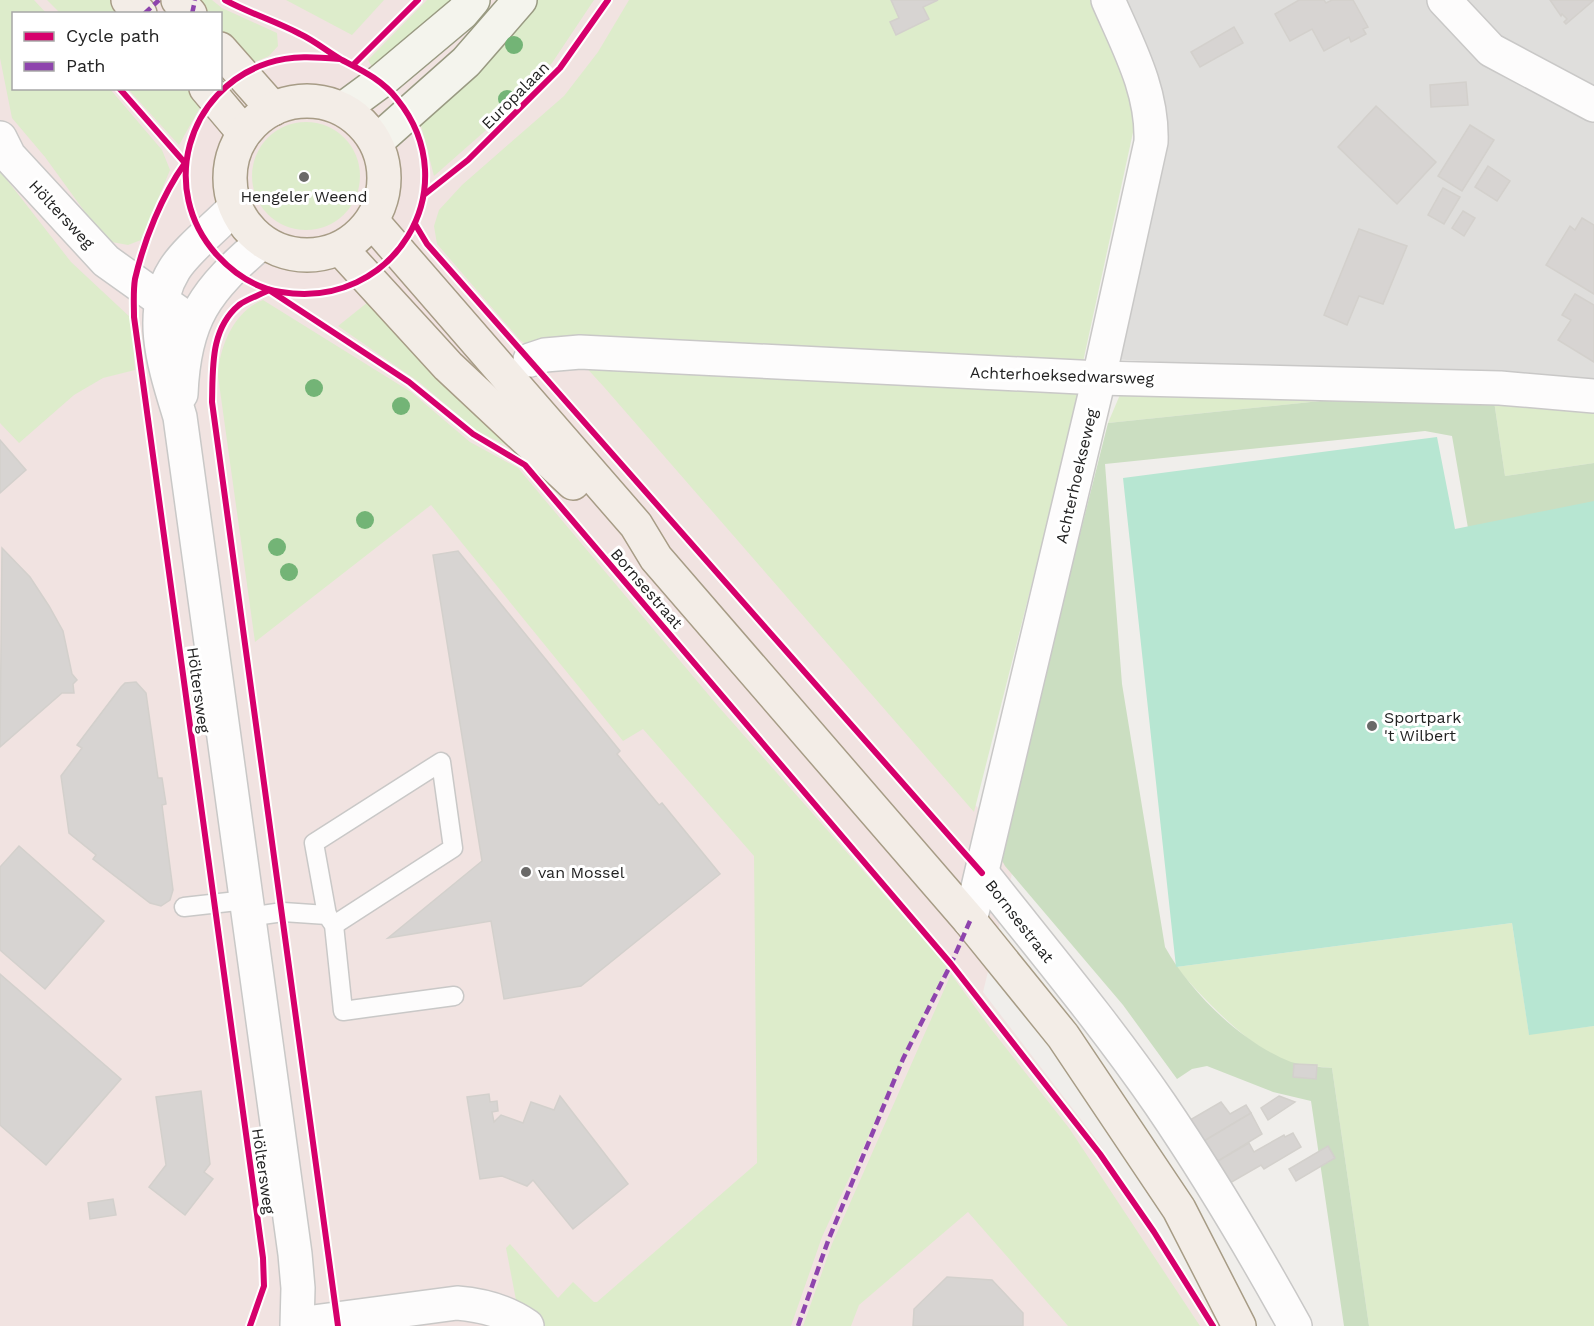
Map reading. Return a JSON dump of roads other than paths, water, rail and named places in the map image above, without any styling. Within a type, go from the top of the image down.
[{"type":"main road","points":[[128,0],[138,12]]},
{"type":"main road","points":[[178,0],[188,12]]},
{"type":"main road","points":[[222,52],[273,109]]},
{"type":"main road","points":[[208,90],[244,133]]},
{"type":"main road","points":[[296,102],[320,102],[343,109],[362,123],[376,142],[384,161],[385,182],[381,202],[372,221],[358,237],[340,249],[321,255],[300,256],[280,251],[262,242],[246,226],[235,207],[229,182],[233,156],[244,133],[273,109],[296,102]]},
{"type":"main road","name":"Bornsestraat","points":[[372,221],[636,525],[656,558],[970,921],[1063,1036],[1179,1209],[1239,1326]]},
{"type":"main road","name":"Bornsestraat","points":[[340,249],[448,366],[554,463],[624,536],[656,558]]},
{"type":"street","points":[[343,109],[381,81],[462,13],[473,0]]},
{"type":"street","points":[[376,142],[466,62],[520,0]]},
{"type":"street","name":"Achterhoekseweg","points":[[970,921],[1099,378],[1150,142],[1152,116],[1145,89],[1108,0]]},
{"type":"street","points":[[1444,0],[1491,50],[1594,105]]},
{"type":"street","name":"Höltersweg","points":[[0,138],[9,156],[106,261],[193,323]]},
{"type":"street","name":"Höltersweg","points":[[235,207],[174,269],[161,299],[161,344],[180,417],[295,1254],[298,1325]]},
{"type":"street","name":"Höltersweg","points":[[180,417],[182,363],[193,323],[205,298],[230,269],[262,242]]},
{"type":"street","name":"Achterhoeksedwarsweg","points":[[530,360],[545,355],[580,352],[1099,378],[1500,388],[1594,396]]},
{"type":"street","name":"Bornsestraat","points":[[982,873],[1075,990],[1158,1102],[1249,1242],[1295,1326]]},
{"type":"street","points":[[298,1325],[457,1303],[481,1305],[516,1318],[527,1326]]},
{"type":"lane","points":[[184,907],[282,912],[330,920],[453,849],[441,762],[314,843],[330,920],[343,1011],[454,996]]},
{"type":"place","name":"Hengeler Weend","points":[[304,177]]},
{"type":"place","name":"Sportpark 't Wilbert","points":[[1372,726]]},
{"type":"place","name":"van Mossel","points":[[526,872]]}]
